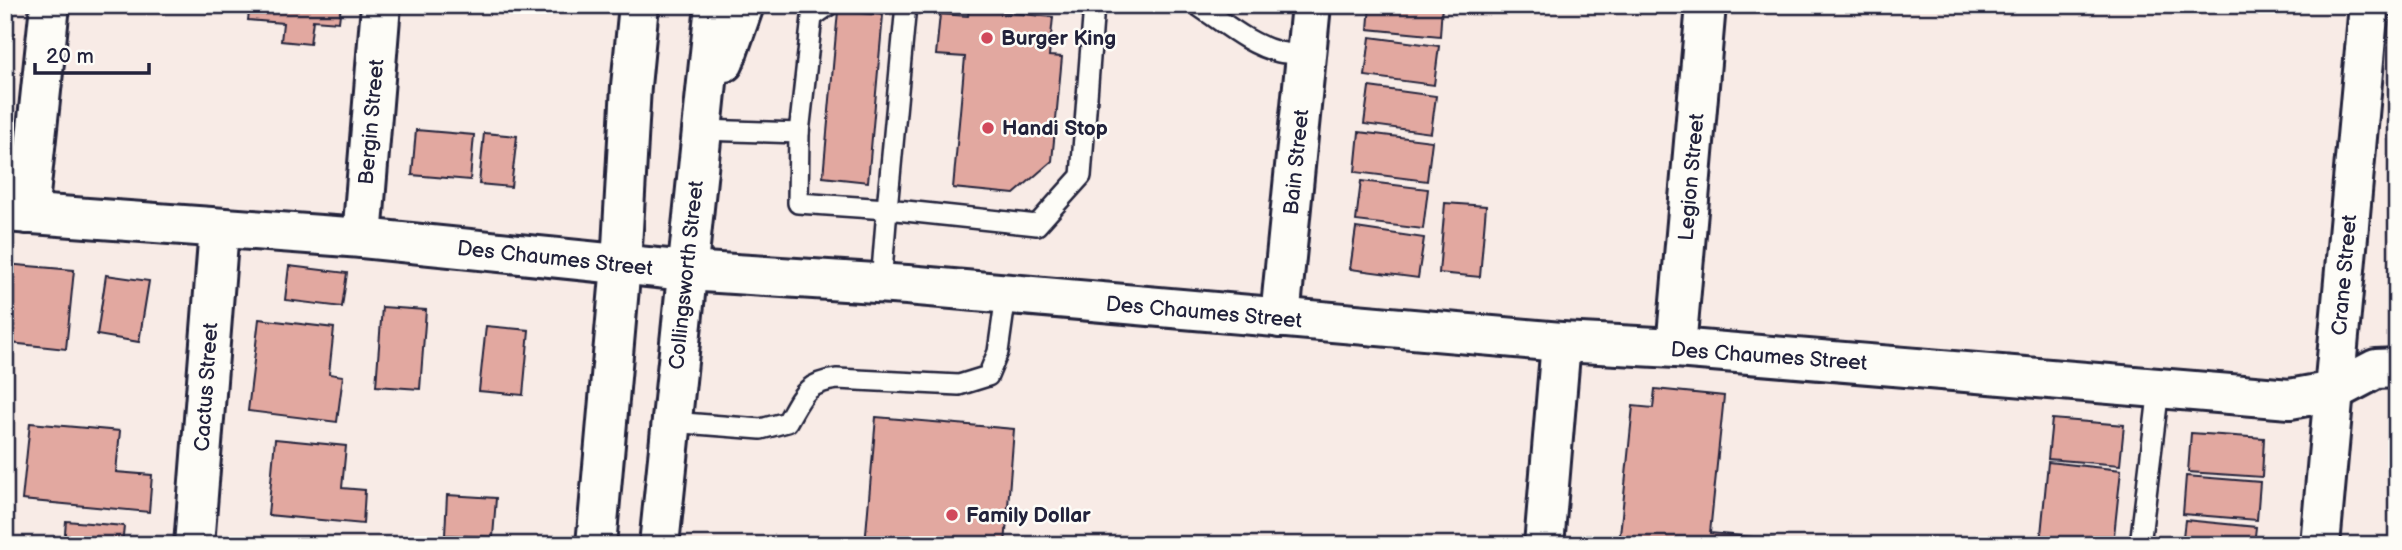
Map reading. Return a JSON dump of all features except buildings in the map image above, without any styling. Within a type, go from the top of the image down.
[{"type":"street","points":[[17,213],[50,5]]},
{"type":"street","name":"Bergin Street","points":[[362,238],[381,5]]},
{"type":"street","points":[[624,5],[631,86]]},
{"type":"street","points":[[596,545],[621,265],[631,86],[639,5]]},
{"type":"street","name":"Collingsworth Street","points":[[659,545],[715,5]]},
{"type":"street","points":[[702,131],[744,5]]},
{"type":"street","name":"Bain Street","points":[[1280,318],[1311,5]]},
{"type":"street","name":"Legion Street","points":[[1676,348],[1706,5]]},
{"type":"street","name":"Crane Street","points":[[2320,545],[2369,5]]},
{"type":"street","name":"Des Chaumes Street","points":[[17,213],[362,238],[687,271],[881,284],[1561,342],[1676,348],[2290,399],[2334,391],[2376,369],[2397,368]]},
{"type":"street","name":"Cactus Street","points":[[194,545],[219,229]]},
{"type":"street","points":[[1544,545],[1561,342]]},
{"type":"lane","points":[[829,5],[812,16],[799,133],[798,203],[887,209],[1037,225],[1081,176],[1094,5]]},
{"type":"lane","points":[[881,284],[906,5]]},
{"type":"lane","points":[[1197,5],[1253,41],[1281,53],[1307,55]]},
{"type":"lane","points":[[702,131],[799,133]]},
{"type":"lane","points":[[671,422],[761,429],[787,422],[802,395],[819,381],[837,379],[959,385],[988,376],[998,352],[1006,295]]},
{"type":"lane","points":[[2140,545],[2159,388]]},
{"type":"place","name":"Burger King","points":[[987,38]]},
{"type":"place","name":"Handi Stop","points":[[988,128]]},
{"type":"place","name":"Family Dollar","points":[[952,515]]}]
